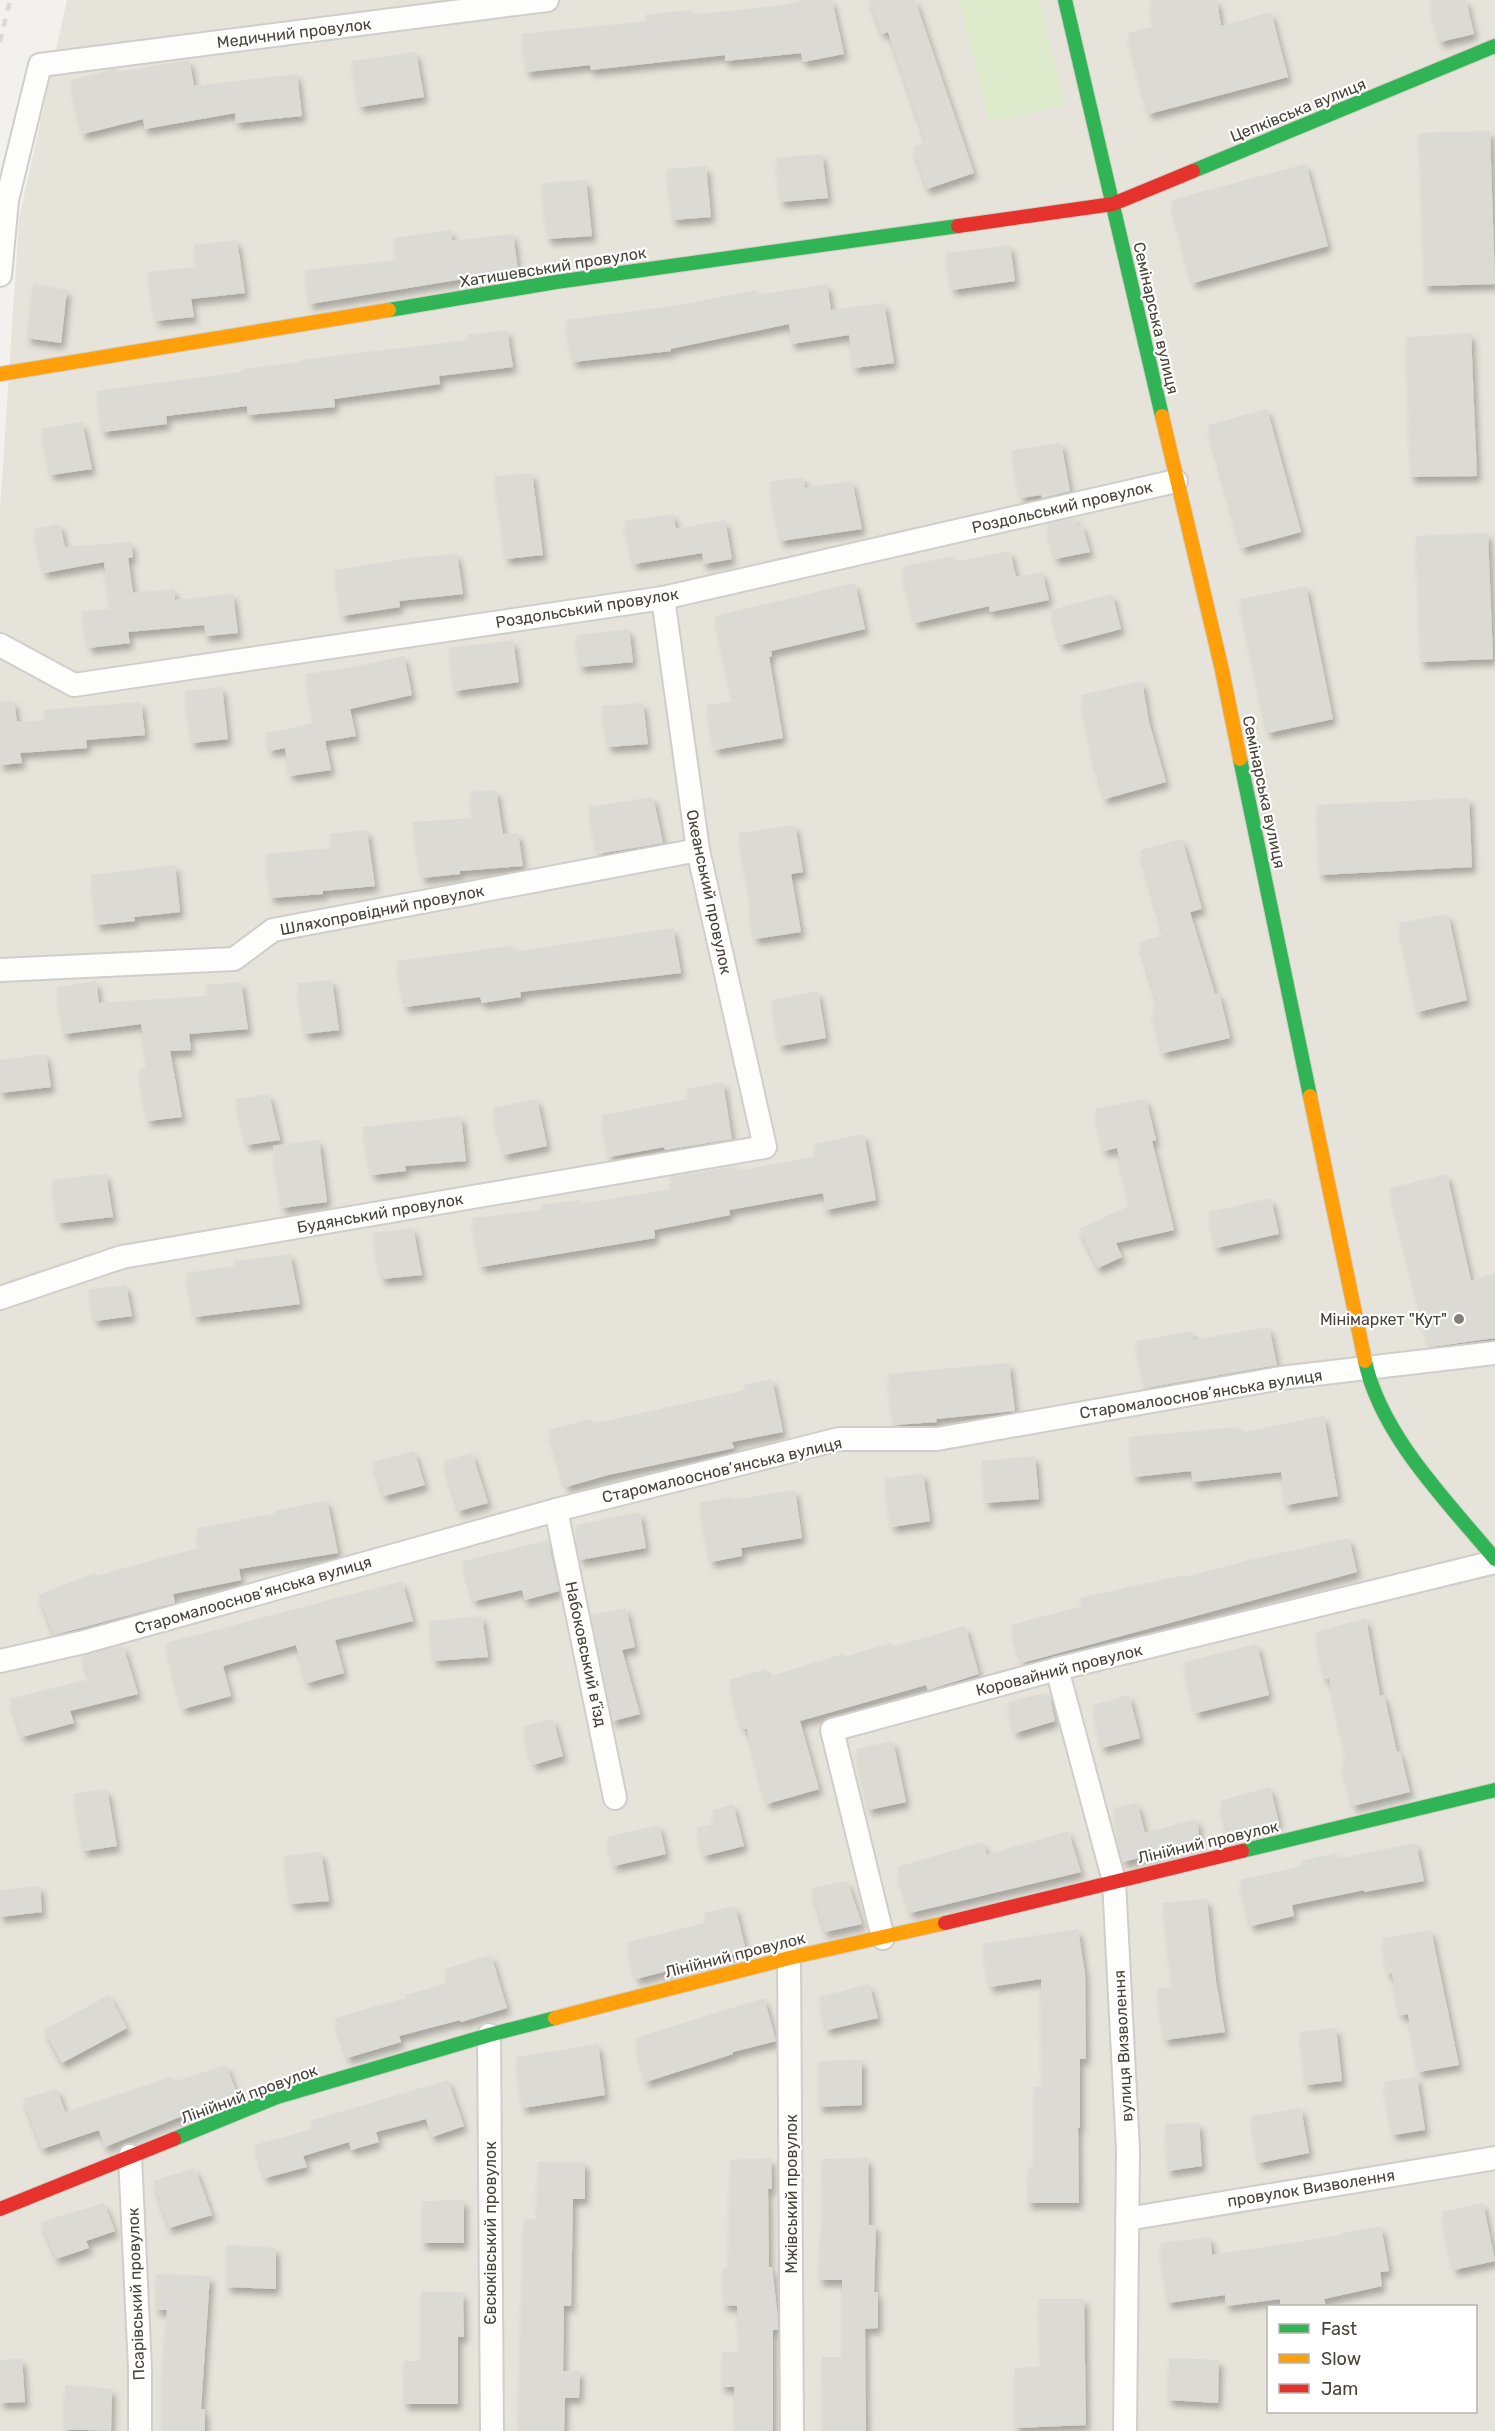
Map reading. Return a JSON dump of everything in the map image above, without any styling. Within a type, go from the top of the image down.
[{"type":"street","name":"Медичний провулок","points":[[0,275],[7,200],[40,65],[547,0]]},
{"type":"street","name":"Семінарська вулиця","points":[[1065,0],[1222,670],[1367,1369],[1384,1412],[1410,1455],[1495,1560]]},
{"type":"street","name":"Цепківська вулиця","points":[[1113,204],[1495,46]]},
{"type":"street","name":"Хатишевський провулок","points":[[0,374],[556,282],[1113,204]]},
{"type":"street","name":"Роздольський провулок","points":[[0,645],[74,685],[663,598],[1176,481]]},
{"type":"street","name":"Океанський провулок","points":[[663,598],[698,850],[765,1147]]},
{"type":"street","name":"Шляхопровідний провулок","points":[[0,970],[234,959],[273,930],[698,850]]},
{"type":"street","name":"Будянський провулок","points":[[0,1298],[122,1257],[765,1147]]},
{"type":"street","name":"Старомалооснов’янська вулиця","points":[[0,1661],[84,1642],[556,1510],[839,1439],[937,1439],[1281,1378],[1495,1353]]},
{"type":"street","name":"Набоковський в’їзд","points":[[556,1510],[615,1798]]},
{"type":"street","name":"Коровайний провулок","points":[[883,1938],[832,1730],[1057,1669],[1495,1560]]},
{"type":"street","name":"вулиця Визволення","points":[[1057,1669],[1114,1881],[1128,2150],[1125,2431]]},
{"type":"street","name":"Лінійний провулок","points":[[0,2209],[277,2097],[489,2035],[789,1958],[883,1938],[1495,1790]]},
{"type":"street","name":"Мжівський провулок","points":[[789,1958],[792,2431]]},
{"type":"street","name":"Євсюківський провулок","points":[[489,2035],[492,2431]]},
{"type":"street","name":"Псарівський провулок","points":[[130,2156],[140,2369],[140,2431]]},
{"type":"street","name":"провулок Визволення","points":[[1127,2219],[1495,2158]]},
{"type":"shaded area","points":[[67,0],[1495,0],[1495,2431],[0,2431],[0,511],[19,219]]},
{"type":"green space","points":[[959,0],[1039,0],[1064,105],[989,122]]},
{"type":"building","points":[[806,0],[832,0],[844,54],[803,62],[801,53],[725,61],[725,55],[591,70],[590,65],[527,72],[522,34],[646,21],[645,15],[690,10],[690,15],[777,6]]},
{"type":"building","points":[[869,0],[915,0],[974,173],[927,189],[913,147],[926,142],[888,32],[882,34]]},
{"type":"building","points":[[1150,0],[1217,0],[1221,26],[1271,12],[1288,77],[1149,114],[1128,33],[1154,26]]},
{"type":"building","points":[[1430,0],[1466,0],[1474,34],[1440,42]]},
{"type":"building","points":[[416,52],[424,97],[360,107],[352,61]]},
{"type":"building","points":[[189,60],[194,86],[297,74],[302,116],[236,123],[235,113],[145,129],[143,119],[83,134],[71,80],[114,69],[118,72]]},
{"type":"building","points":[[1490,131],[1495,284],[1425,286],[1419,133]]},
{"type":"building","points":[[822,154],[828,198],[781,202],[776,158]]},
{"type":"building","points":[[1306,164],[1328,246],[1193,283],[1171,200]]},
{"type":"building","points":[[706,166],[711,217],[673,220],[667,169]]},
{"type":"building","points":[[586,180],[592,236],[548,239],[542,183]]},
{"type":"building","points":[[451,230],[452,241],[513,234],[518,270],[310,304],[305,270],[398,260],[394,238]]},
{"type":"building","points":[[237,240],[245,293],[191,299],[194,317],[156,321],[148,272],[197,267],[194,245]]},
{"type":"building","points":[[1010,245],[1015,281],[952,290],[946,253]]},
{"type":"building","points":[[33,284],[67,290],[61,343],[27,338]]},
{"type":"building","points":[[827,284],[831,310],[884,303],[894,363],[854,368],[849,335],[792,344],[789,324],[670,349],[671,351],[573,362],[566,320],[680,305],[756,290],[757,295]]},
{"type":"building","points":[[507,330],[513,367],[439,376],[440,384],[334,399],[335,407],[248,415],[247,406],[166,416],[167,424],[103,432],[97,391],[241,372],[241,369],[302,362],[301,360],[468,340],[468,335]]},
{"type":"building","points":[[1471,333],[1477,476],[1411,477],[1406,337]]},
{"type":"building","points":[[1267,409],[1301,532],[1242,548],[1208,425]]},
{"type":"building","points":[[82,422],[92,469],[51,475],[42,429]]},
{"type":"building","points":[[1061,443],[1070,491],[1042,498],[1041,495],[1021,498],[1012,450]]},
{"type":"building","points":[[532,473],[543,555],[506,559],[495,476]]},
{"type":"building","points":[[803,477],[805,488],[852,481],[862,529],[781,541],[770,482]]},
{"type":"building","points":[[673,514],[676,529],[725,520],[732,559],[704,564],[702,553],[634,564],[624,521]]},
{"type":"building","points":[[1076,518],[1077,526],[1082,525],[1090,552],[1055,559],[1047,524]]},
{"type":"building","points":[[60,524],[65,547],[131,542],[133,557],[128,558],[133,593],[174,589],[175,600],[233,594],[238,633],[206,636],[204,625],[128,632],[130,643],[89,648],[82,611],[111,609],[104,562],[44,573],[34,529]]},
{"type":"building","points":[[1488,533],[1493,659],[1421,662],[1416,536]]},
{"type":"building","points":[[1010,551],[1016,577],[1042,572],[1049,600],[990,612],[989,606],[915,623],[902,567],[953,556],[954,562]]},
{"type":"building","points":[[457,554],[463,594],[399,601],[400,607],[342,616],[335,570],[409,558]]},
{"type":"building","points":[[855,583],[865,629],[771,651],[772,656],[769,657],[783,738],[715,750],[707,705],[734,701],[715,616]]},
{"type":"building","points":[[1306,586],[1333,719],[1268,733],[1240,599]]},
{"type":"building","points":[[1112,594],[1121,629],[1061,645],[1051,610]]},
{"type":"building","points":[[629,629],[633,662],[580,667],[576,635]]},
{"type":"building","points":[[513,640],[519,682],[455,691],[449,648]]},
{"type":"building","points":[[404,656],[412,695],[350,709],[356,736],[325,741],[331,770],[290,776],[285,748],[270,751],[266,733],[315,723],[306,674]]},
{"type":"building","points":[[1142,681],[1149,722],[1166,782],[1105,799],[1094,761],[1081,695]]},
{"type":"building","points":[[222,687],[228,739],[192,743],[185,691]]},
{"type":"building","points":[[14,701],[17,722],[45,720],[44,710],[141,702],[145,735],[86,740],[87,748],[20,753],[22,763],[0,765],[0,702]]},
{"type":"building","points":[[643,703],[648,744],[608,747],[602,706]]},
{"type":"building","points":[[496,790],[503,834],[518,833],[523,866],[460,871],[460,874],[422,878],[413,822],[474,818],[470,792]]},
{"type":"building","points":[[653,797],[663,843],[598,854],[589,807]]},
{"type":"building","points":[[1469,798],[1472,867],[1320,875],[1317,805]]},
{"type":"building","points":[[795,825],[803,872],[791,874],[801,932],[755,939],[749,906],[752,906],[739,833]]},
{"type":"building","points":[[367,830],[375,886],[323,891],[323,894],[271,898],[266,854],[332,848],[330,834]]},
{"type":"building","points":[[1182,839],[1202,909],[1190,912],[1215,994],[1219,993],[1230,1038],[1163,1053],[1152,1009],[1159,1008],[1139,942],[1164,935],[1140,850]]},
{"type":"building","points":[[175,865],[180,912],[134,917],[135,921],[97,925],[91,875]]},
{"type":"building","points":[[1448,914],[1467,1000],[1418,1012],[1399,923]]},
{"type":"building","points":[[673,928],[681,973],[520,992],[521,997],[482,1003],[480,997],[405,1007],[397,961],[512,946],[513,952]]},
{"type":"building","points":[[332,980],[339,1030],[305,1034],[297,983]]},
{"type":"building","points":[[96,981],[99,1003],[208,996],[206,985],[241,982],[248,1029],[189,1034],[191,1050],[170,1051],[182,1117],[148,1121],[139,1069],[148,1068],[141,1024],[64,1034],[57,987]]},
{"type":"building","points":[[818,991],[826,1038],[780,1046],[772,1000]]},
{"type":"building","points":[[46,1054],[51,1087],[0,1093],[0,1060]]},
{"type":"building","points":[[723,1082],[732,1139],[665,1150],[664,1147],[609,1157],[602,1115],[689,1099],[687,1089]]},
{"type":"building","points":[[269,1094],[280,1140],[247,1145],[236,1099]]},
{"type":"building","points":[[537,1099],[547,1146],[504,1155],[493,1108]]},
{"type":"building","points":[[1146,1099],[1156,1140],[1152,1141],[1174,1230],[1116,1243],[1122,1257],[1098,1268],[1079,1229],[1131,1205],[1117,1148],[1104,1151],[1095,1109]]},
{"type":"building","points":[[461,1116],[466,1161],[405,1166],[406,1171],[372,1175],[363,1127]]},
{"type":"building","points":[[864,1134],[876,1200],[826,1210],[823,1193],[729,1210],[730,1215],[654,1230],[655,1238],[481,1267],[472,1218],[542,1210],[541,1205],[580,1200],[581,1204],[672,1189],[670,1177],[737,1166],[737,1171],[817,1156],[814,1144]]},
{"type":"building","points":[[319,1140],[327,1202],[282,1208],[273,1146]]},
{"type":"building","points":[[106,1174],[113,1217],[59,1223],[52,1180]]},
{"type":"building","points":[[1447,1174],[1471,1281],[1495,1273],[1495,1338],[1430,1347],[1390,1188]]},
{"type":"building","points":[[1271,1198],[1279,1234],[1216,1248],[1209,1212]]},
{"type":"building","points":[[413,1228],[422,1275],[382,1279],[373,1233]]},
{"type":"building","points":[[290,1254],[300,1304],[195,1317],[186,1273],[235,1266],[234,1261]]},
{"type":"building","points":[[126,1285],[132,1316],[95,1321],[89,1290]]},
{"type":"building","points":[[1269,1327],[1277,1365],[1146,1388],[1136,1341],[1191,1331],[1193,1340]]},
{"type":"building","points":[[1009,1363],[1015,1411],[936,1419],[937,1422],[894,1425],[888,1374]]},
{"type":"building","points":[[772,1379],[783,1432],[732,1442],[734,1448],[608,1475],[566,1487],[549,1430],[591,1419],[593,1424],[745,1390],[744,1385]]},
{"type":"building","points":[[1324,1416],[1338,1496],[1286,1505],[1281,1472],[1193,1482],[1191,1471],[1134,1477],[1129,1437],[1238,1427],[1239,1433]]},
{"type":"building","points":[[414,1451],[425,1485],[384,1496],[373,1462]]},
{"type":"building","points":[[472,1453],[488,1503],[459,1511],[444,1461]]},
{"type":"building","points":[[1035,1456],[1039,1499],[986,1503],[982,1461]]},
{"type":"building","points":[[923,1473],[930,1521],[892,1527],[885,1479]]},
{"type":"building","points":[[795,1490],[802,1538],[741,1548],[742,1556],[711,1562],[700,1503]]},
{"type":"building","points":[[327,1500],[338,1553],[239,1569],[241,1580],[173,1594],[175,1603],[54,1635],[38,1595],[95,1573],[96,1576],[201,1547],[196,1529]]},
{"type":"building","points":[[640,1512],[646,1548],[580,1560],[575,1534],[577,1533],[576,1525]]},
{"type":"building","points":[[1349,1538],[1357,1572],[1022,1663],[1011,1625],[1083,1606],[1080,1598],[1183,1575],[1184,1577]]},
{"type":"building","points":[[548,1540],[559,1591],[525,1600],[522,1590],[474,1601],[463,1561]]},
{"type":"building","points":[[402,1581],[413,1621],[335,1640],[344,1673],[307,1683],[296,1645],[223,1666],[231,1696],[183,1709],[166,1643]]},
{"type":"building","points":[[626,1608],[635,1647],[622,1650],[640,1714],[613,1721],[591,1615]]},
{"type":"building","points":[[482,1616],[488,1657],[434,1661],[429,1621]]},
{"type":"building","points":[[1366,1618],[1380,1696],[1384,1695],[1397,1752],[1400,1751],[1410,1792],[1353,1806],[1342,1762],[1348,1760],[1329,1678],[1325,1679],[1316,1632]]},
{"type":"building","points":[[965,1626],[979,1674],[928,1690],[926,1685],[800,1721],[819,1789],[767,1804],[747,1729],[743,1729],[729,1680],[766,1669],[768,1677],[843,1654],[844,1657],[891,1643],[892,1647]]},
{"type":"building","points":[[1257,1644],[1269,1695],[1196,1713],[1184,1662]]},
{"type":"building","points":[[123,1645],[138,1694],[70,1711],[74,1723],[22,1737],[10,1699],[90,1679],[82,1656]]},
{"type":"building","points":[[1043,1693],[1044,1695],[1049,1694],[1055,1721],[1015,1733],[1008,1702]]},
{"type":"building","points":[[1129,1695],[1140,1738],[1102,1748],[1093,1705]]},
{"type":"building","points":[[553,1719],[563,1756],[533,1765],[523,1726]]},
{"type":"building","points":[[893,1741],[906,1802],[869,1810],[856,1749]]},
{"type":"building","points":[[1270,1787],[1279,1823],[1229,1836],[1220,1801]]},
{"type":"building","points":[[107,1789],[117,1846],[84,1851],[74,1794]]},
{"type":"building","points":[[1137,1803],[1145,1833],[1197,1819],[1200,1843],[1123,1862],[1116,1835],[1119,1835],[1114,1808]]},
{"type":"building","points":[[733,1804],[744,1846],[704,1856],[697,1828],[715,1824],[712,1810]]},
{"type":"building","points":[[659,1825],[666,1854],[614,1866],[607,1837]]},
{"type":"building","points":[[1068,1831],[1081,1872],[910,1913],[897,1867],[983,1842],[987,1855]]},
{"type":"building","points":[[1416,1843],[1424,1881],[1364,1892],[1364,1890],[1292,1905],[1294,1916],[1251,1926],[1240,1880],[1302,1866],[1301,1861],[1336,1853],[1337,1859]]},
{"type":"building","points":[[321,1852],[329,1901],[291,1904],[284,1856]]},
{"type":"building","points":[[847,1881],[862,1924],[825,1932],[811,1888]]},
{"type":"building","points":[[40,1886],[42,1912],[0,1917],[0,1890]]},
{"type":"building","points":[[1207,1899],[1216,1981],[1225,2032],[1165,2040],[1157,1989],[1173,1987],[1163,1903]]},
{"type":"building","points":[[735,1906],[746,1951],[636,1979],[628,1942],[706,1923],[704,1913]]},
{"type":"building","points":[[1078,1929],[1085,1974],[1086,2059],[1080,2059],[1079,2203],[1028,2203],[1028,2167],[1034,2167],[1034,2087],[1042,2087],[1041,1979],[990,1987],[983,1944]]},
{"type":"building","points":[[1431,1930],[1459,2065],[1419,2072],[1408,2014],[1400,2015],[1392,1973],[1388,1974],[1382,1938]]},
{"type":"building","points":[[491,1955],[507,2008],[461,2022],[460,2020],[399,2036],[401,2042],[347,2058],[335,2018],[449,1983],[445,1969]]},
{"type":"building","points":[[869,1984],[878,2018],[827,2030],[819,1997]]},
{"type":"building","points":[[109,1995],[127,2028],[62,2063],[44,2030]]},
{"type":"building","points":[[764,1998],[776,2041],[733,2052],[733,2054],[646,2082],[635,2038]]},
{"type":"building","points":[[1336,2028],[1342,2081],[1306,2085],[1300,2032]]},
{"type":"building","points":[[598,2044],[605,2095],[523,2108],[516,2057]]},
{"type":"building","points":[[862,2060],[862,2105],[819,2107],[819,2061]]},
{"type":"building","points":[[226,2065],[237,2094],[105,2147],[99,2130],[42,2149],[23,2099],[57,2089],[65,2112],[172,2077],[174,2082]]},
{"type":"building","points":[[1417,2077],[1425,2130],[1393,2135],[1384,2082]]},
{"type":"building","points":[[448,2080],[464,2126],[432,2137],[426,2119],[376,2132],[379,2142],[351,2150],[349,2142],[303,2156],[307,2167],[265,2178],[255,2145],[313,2129],[310,2121]]},
{"type":"building","points":[[1301,2108],[1309,2153],[1259,2163],[1251,2116]]},
{"type":"building","points":[[1199,2123],[1202,2166],[1168,2171],[1165,2124]]},
{"type":"building","points":[[771,2158],[772,2189],[768,2189],[769,2267],[772,2267],[778,2319],[778,2330],[773,2330],[773,2431],[734,2431],[734,2387],[722,2387],[722,2352],[740,2352],[737,2306],[724,2305],[723,2268],[729,2268],[730,2160]]},
{"type":"building","points":[[868,2158],[869,2225],[876,2225],[874,2292],[878,2292],[878,2328],[865,2329],[866,2431],[823,2431],[822,2357],[842,2357],[842,2280],[819,2280],[821,2224],[823,2224],[822,2159]]},
{"type":"building","points":[[538,2162],[585,2162],[585,2199],[573,2199],[571,2306],[564,2306],[563,2371],[580,2371],[579,2398],[565,2398],[564,2431],[518,2431],[524,2219],[537,2219]]},
{"type":"building","points":[[195,2168],[212,2215],[169,2228],[153,2181]]},
{"type":"building","points":[[464,2200],[464,2243],[422,2243],[422,2201]]},
{"type":"building","points":[[104,2203],[115,2231],[86,2241],[89,2248],[56,2259],[41,2222]]},
{"type":"building","points":[[1483,2203],[1495,2261],[1454,2270],[1442,2212]]},
{"type":"building","points":[[1381,2226],[1389,2271],[1380,2272],[1382,2286],[1324,2299],[1326,2305],[1280,2305],[1280,2299],[1226,2306],[1225,2295],[1168,2303],[1160,2243],[1210,2237],[1212,2255],[1342,2235],[1341,2233]]},
{"type":"building","points":[[227,2245],[276,2248],[276,2289],[227,2287]]},
{"type":"building","points":[[156,2274],[210,2276],[201,2409],[205,2409],[205,2431],[162,2431],[162,2377],[167,2310],[156,2310]]},
{"type":"building","points":[[421,2292],[463,2292],[464,2337],[458,2337],[458,2404],[404,2404],[404,2361],[421,2361]]},
{"type":"building","points":[[1039,2299],[1084,2299],[1086,2425],[1015,2428],[1015,2368],[1040,2367]]},
{"type":"building","points":[[1169,2358],[1219,2360],[1218,2403],[1168,2400]]},
{"type":"building","points":[[22,2359],[25,2402],[0,2403],[0,2360]]},
{"type":"building","points":[[65,2385],[112,2389],[111,2431],[64,2429]]},
{"type":"railway","points":[[0,42],[10,0]]},
{"type":"traffic: fast","points":[[1065,0],[1162,416]]},
{"type":"traffic: fast","points":[[1193,171],[1495,46]]},
{"type":"traffic: fast","points":[[389,310],[556,282],[958,226]]},
{"type":"traffic: fast","points":[[1240,759],[1310,1096]]},
{"type":"traffic: fast","points":[[1365,1361],[1373,1389],[1385,1416],[1401,1442],[1437,1491],[1495,1559]]},
{"type":"traffic: fast","points":[[1242,1851],[1495,1790]]},
{"type":"traffic: fast","points":[[174,2139],[277,2097],[555,2018]]},
{"type":"traffic: slow","points":[[0,374],[389,310]]},
{"type":"traffic: slow","points":[[1162,416],[1222,670],[1240,759]]},
{"type":"traffic: slow","points":[[1310,1096],[1365,1361]]},
{"type":"traffic: slow","points":[[555,2018],[789,1958],[945,1923]]},
{"type":"traffic: jam","points":[[958,226],[1113,204],[1193,171]]},
{"type":"traffic: jam","points":[[945,1923],[1242,1851]]},
{"type":"traffic: jam","points":[[0,2209],[174,2139]]},
{"type":"place","name":"Мінімаркет \"Кут\"","points":[[1459,1319]]}]
